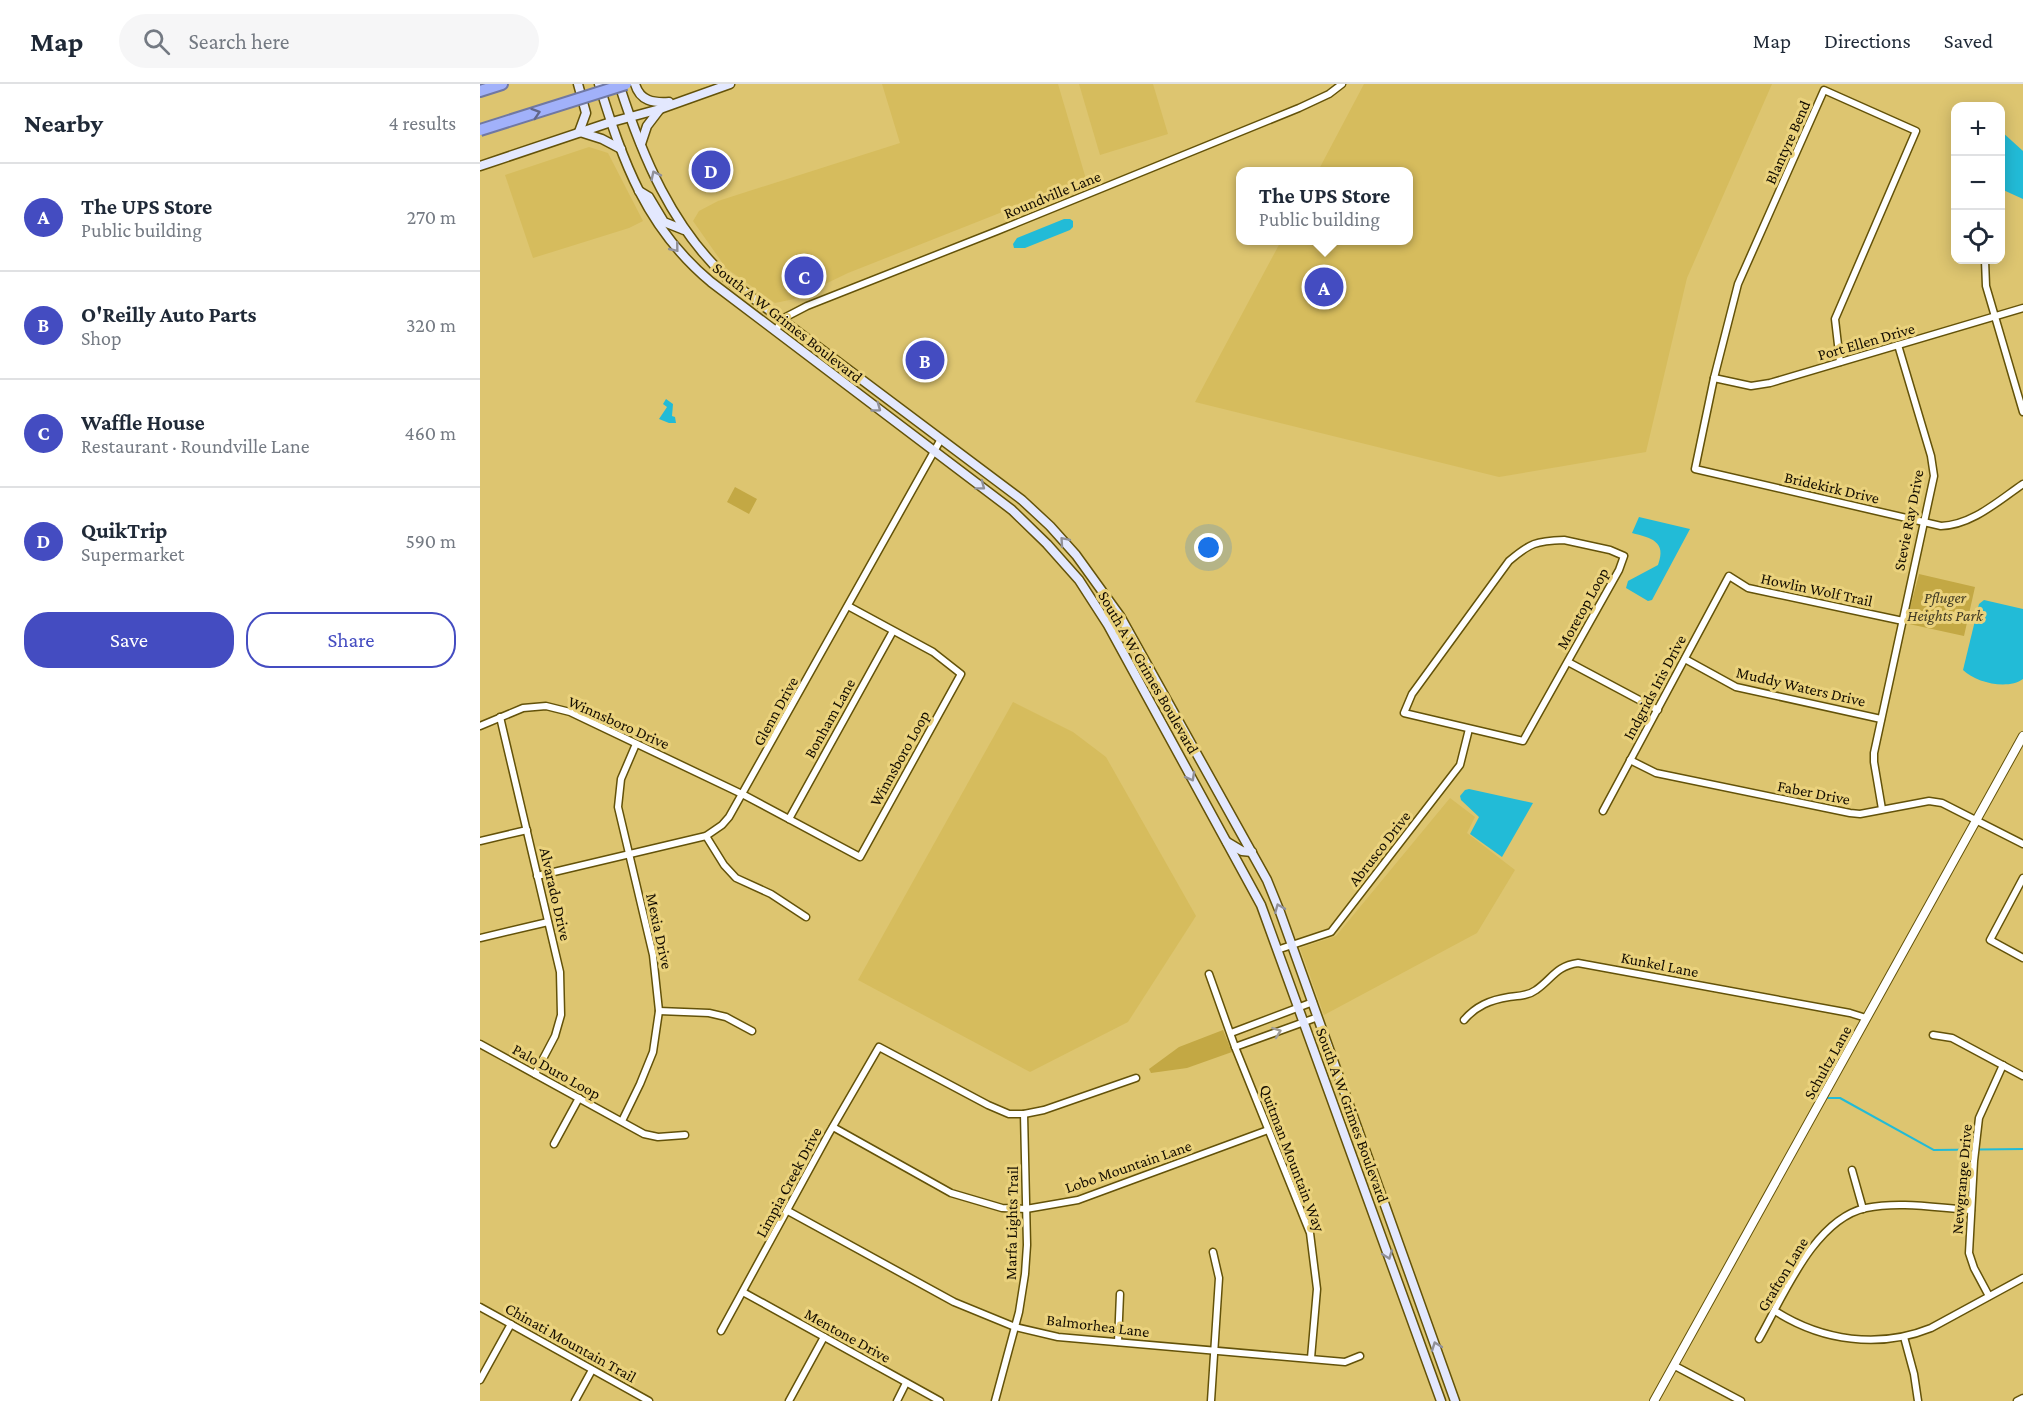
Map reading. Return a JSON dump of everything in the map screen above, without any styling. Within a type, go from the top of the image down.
[{"type":"highway","points":[[480,91],[502,84]]},
{"type":"highway","points":[[480,130],[626,84]]},
{"type":"main road","points":[[578,84],[586,113],[579,132]]},
{"type":"main road","name":"South A W Grimes Boulevard","points":[[599,84],[621,149],[639,191],[657,224],[683,258],[846,386],[1012,510],[1079,580],[1108,625],[1261,905],[1441,1401]]},
{"type":"main road","name":"South A W Grimes Boulevard","points":[[619,84],[629,117],[651,169],[684,230],[707,260],[729,280],[1022,500],[1050,525],[1089,572],[1120,616],[1267,880],[1313,1002],[1455,1401]]},
{"type":"main road","points":[[635,84],[637,93],[653,103],[679,102]]},
{"type":"main road","points":[[480,166],[579,132],[660,109],[730,84]]},
{"type":"main road","points":[[641,144],[647,126],[660,109]]},
{"type":"main road","points":[[579,132],[602,139],[621,149]]},
{"type":"main road","points":[[639,191],[649,197],[664,222],[684,230]]},
{"type":"main road","points":[[1079,580],[1089,572]]},
{"type":"main road","points":[[1132,669],[1145,662]]},
{"type":"main road","points":[[1224,840],[1236,849],[1252,852]]},
{"type":"main road","points":[[1341,1125],[1355,1120]]},
{"type":"main road","points":[[1381,1236],[1395,1231]]},
{"type":"main road","points":[[1413,1324],[1426,1319]]},
{"type":"street","name":"Roundville Lane","points":[[782,319],[807,306],[1299,108],[1329,94],[1342,84]]},
{"type":"street","name":"Blantyre Bend","points":[[1695,469],[1714,378],[1738,284],[1824,90],[1916,131],[1835,319],[1840,362]]},
{"type":"street","points":[[1984,264],[1986,286],[1994,317],[2023,412]]},
{"type":"street","name":"Port Ellen Drive","points":[[1714,378],[1751,386],[1770,383],[2023,308]]},
{"type":"street","points":[[776,331],[782,319]]},
{"type":"street","name":"Stevie Ray Drive","points":[[1882,809],[1874,762],[1881,719],[1934,476],[1898,345]]},
{"type":"street","name":"Glenn Drive","points":[[537,876],[706,836],[723,825],[744,795],[941,439]]},
{"type":"street","name":"Bridekirk Drive","points":[[1695,469],[1941,526],[1960,523],[1979,514],[2023,484]]},
{"type":"street","name":"Moretop Loop","points":[[1564,540],[1610,550],[1624,556],[1619,570],[1523,741],[1469,729],[1404,713],[1412,694],[1509,561],[1523,549],[1539,541],[1564,540]]},
{"type":"street","name":"Howlin Wolf Trail","points":[[1729,576],[1748,588],[1903,621]]},
{"type":"street","name":"Indgrids Iris Drive","points":[[1603,811],[1729,576]]},
{"type":"street","name":"Winnsboro Loop","points":[[744,795],[860,857],[961,674],[933,652],[848,606]]},
{"type":"street","name":"Bonham Lane","points":[[789,819],[892,631]]},
{"type":"street","name":"Muddy Waters Drive","points":[[1685,659],[1736,687],[1881,719]]},
{"type":"street","points":[[1568,662],[1658,710]]},
{"type":"street","name":"Winnsboro Drive","points":[[480,726],[523,708],[546,706],[570,712],[744,795]]},
{"type":"street","name":"Alvarado Drive","points":[[500,717],[560,972],[561,1015],[555,1036],[535,1074]]},
{"type":"street","name":"Abrusco Drive","points":[[1277,950],[1331,932],[1460,765],[1469,729]]},
{"type":"street","name":"Schultz Lane","points":[[1654,1401],[2023,736]]},
{"type":"street","name":"Mexia Drive","points":[[622,1121],[653,1052],[659,1011],[654,955],[618,807],[621,779],[636,744]]},
{"type":"street","name":"Faber Drive","points":[[1630,760],[1656,773],[1850,813],[1860,814],[1929,801],[1947,805],[2023,844]]},
{"type":"street","points":[[480,841],[527,830]]},
{"type":"street","points":[[706,836],[724,865],[736,878],[771,894],[806,917]]},
{"type":"street","points":[[2023,878],[1990,940],[2023,958]]},
{"type":"street","points":[[480,938],[548,922]]},
{"type":"street","name":"Kunkel Lane","points":[[1464,1020],[1472,1010],[1486,1002],[1519,997],[1535,991],[1554,972],[1566,964],[1578,963],[1866,1018]]},
{"type":"street","name":"Quitman Mountain Way","points":[[1209,974],[1235,1047],[1310,1233],[1317,1289],[1311,1358]]},
{"type":"street","points":[[1231,1034],[1313,1002]]},
{"type":"street","points":[[659,1011],[709,1013],[726,1017],[752,1031]]},
{"type":"street","points":[[1235,1047],[1318,1017]]},
{"type":"street","points":[[1934,1035],[1952,1038],[2023,1076]]},
{"type":"street","name":"Palo Duro Loop","points":[[480,1044],[644,1134],[658,1137],[685,1135]]},
{"type":"street","name":"Limpia Creek Drive","points":[[721,1331],[879,1047],[988,1105],[1009,1114],[1024,1114]]},
{"type":"street","name":"Newgrange Drive","points":[[1989,1296],[1974,1268],[1970,1253],[1971,1210],[1976,1135],[1983,1106],[2003,1065]]},
{"type":"street","points":[[1024,1114],[1044,1110],[1137,1078]]},
{"type":"street","points":[[554,1144],[579,1098]]},
{"type":"street","name":"Marfa Lights Trail","points":[[995,1401],[1015,1326],[1025,1274],[1024,1114]]},
{"type":"street","name":"Lobo Mountain Lane","points":[[833,1127],[951,1193],[1002,1208],[1026,1209],[1078,1200],[1268,1130]]},
{"type":"street","points":[[1852,1170],[1863,1209]]},
{"type":"street","name":"Grafton Lane","points":[[1759,1339],[1814,1244],[1839,1221],[1863,1209],[1900,1206],[1971,1210]]},
{"type":"street","name":"Balmorhea Lane","points":[[788,1211],[954,1302],[1015,1326],[1058,1336],[1215,1351],[1345,1362],[1360,1356]]},
{"type":"street","points":[[1210,1401],[1220,1278],[1213,1252]]},
{"type":"street","points":[[1775,1311],[1799,1324],[1831,1336],[1865,1340],[1904,1337],[1946,1321],[2023,1278]]},
{"type":"street","name":"Mentone Drive","points":[[743,1292],[940,1401]]},
{"type":"street","points":[[1118,1342],[1120,1294]]},
{"type":"street","name":"Chinati Mountain Trail","points":[[480,1307],[649,1401]]},
{"type":"street","points":[[480,1380],[511,1324]]},
{"type":"street","points":[[789,1401],[824,1337]]},
{"type":"street","points":[[1904,1337],[1914,1374],[1918,1401]]},
{"type":"street","points":[[1675,1366],[1741,1401]]},
{"type":"street","points":[[575,1401],[592,1370]]},
{"type":"street","points":[[897,1401],[906,1383]]},
{"type":"street","points":[[2017,1401],[2023,1398]]},
{"type":"shaded area","points":[[882,84],[1058,84],[1086,179],[848,273],[794,299],[775,303],[726,268],[693,221],[699,211],[718,201],[900,143]]},
{"type":"shaded area","points":[[1079,84],[1153,84],[1168,134],[1100,155]]},
{"type":"shaded area","points":[[1364,84],[1772,84],[1687,278],[1646,452],[1499,477],[1195,402],[1279,245],[1413,245],[1413,167],[1320,167]]},
{"type":"shaded area","points":[[589,147],[608,153],[643,221],[629,228],[533,258],[505,175]]},
{"type":"shaded area","points":[[1013,702],[1073,732],[1106,757],[1196,916],[1128,1022],[1030,1072],[858,980]]},
{"type":"shaded area","points":[[1450,798],[1475,817],[1467,833],[1515,870],[1477,933],[1324,1015],[1300,948],[1336,936]]},
{"type":"green space","points":[[735,487],[757,499],[749,514],[727,502]]},
{"type":"green space","name":"Pfluger Heights Park","points":[[1919,574],[1975,587],[1964,636],[1909,624],[1910,608]]},
{"type":"green space","points":[[1223,1030],[1232,1052],[1187,1068],[1151,1073],[1149,1069],[1179,1047]]},
{"type":"water","points":[[2005,135],[2023,151],[2023,199],[2005,191]]},
{"type":"water","points":[[1064,219],[1073,221],[1073,227],[1070,230],[1025,248],[1014,248],[1013,244],[1017,238]]},
{"type":"water","points":[[666,399],[673,404],[672,416],[675,417],[676,423],[659,419],[667,407],[663,404]]},
{"type":"water","points":[[1639,517],[1690,529],[1652,600],[1648,601],[1626,588],[1628,581],[1658,565],[1660,557],[1659,546],[1656,542],[1632,533]]},
{"type":"water","points":[[1984,600],[2023,609],[2023,679],[2017,682],[1992,684],[1969,675],[1963,670],[1979,604]]},
{"type":"water","points":[[1469,789],[1533,803],[1502,857],[1470,834],[1479,817],[1461,800],[1460,796]]},
{"type":"waterway","points":[[1828,1098],[1840,1098],[1934,1150],[2023,1149]]},
{"type":"place","name":"QuikTrip","points":[[711,170]]},
{"type":"place","name":"Waffle House","points":[[804,276]]},
{"type":"place","name":"The UPS Store","points":[[1324,287]]},
{"type":"place","name":"O'Reilly Auto Parts","points":[[925,360]]}]
